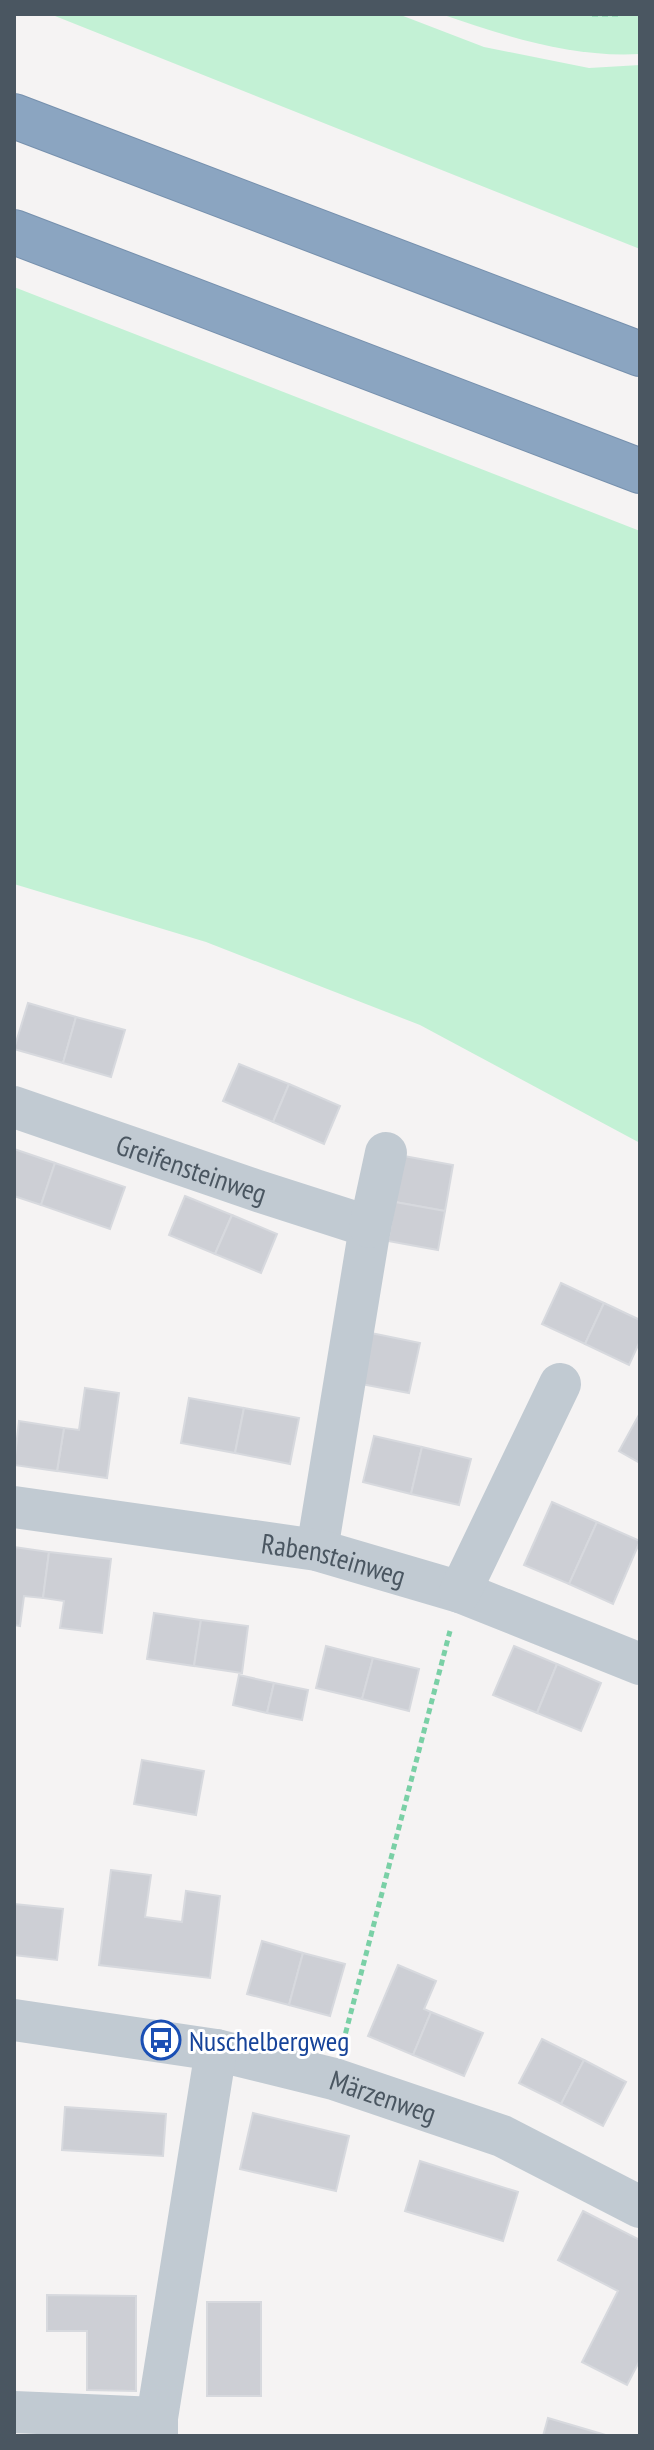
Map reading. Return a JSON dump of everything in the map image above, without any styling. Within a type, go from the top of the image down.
[{"type":"highway","points":[[14,116],[640,354]]},
{"type":"highway","points":[[14,232],[640,471]]},
{"type":"street","name":"Greifensteinweg","points":[[14,1107],[370,1227]]},
{"type":"street","points":[[317,1550],[370,1227],[386,1153]]},
{"type":"street","points":[[460,1592],[560,1384]]},
{"type":"street","name":"Rabensteinweg","points":[[14,1507],[317,1550],[460,1592],[640,1664]]},
{"type":"street","name":"Märzenweg","points":[[14,2020],[216,2050],[334,2079],[502,2136],[640,2207]]},
{"type":"street","points":[[14,2412],[157,2427],[216,2050]]},
{"type":"path","points":[[592,14],[622,14]]},
{"type":"path","points":[[334,2079],[460,1592]]},
{"type":"green space","points":[[50,14],[398,14],[484,47],[589,68],[640,65],[640,249]]},
{"type":"green space","points":[[441,14],[640,14],[640,54],[590,53],[539,44]]},
{"type":"green space","points":[[14,287],[640,531],[640,1143],[420,1025],[206,942],[14,884]]},
{"type":"building","points":[[28,1003],[76,1017],[63,1063],[14,1049]]},
{"type":"building","points":[[76,1017],[125,1030],[111,1077],[63,1063]]},
{"type":"building","points":[[239,1064],[289,1084],[273,1122],[223,1101]]},
{"type":"building","points":[[289,1084],[340,1106],[324,1144],[273,1122]]},
{"type":"building","points":[[14,1149],[55,1163],[41,1205],[14,1196]]},
{"type":"building","points":[[404,1156],[453,1165],[445,1211],[395,1202]]},
{"type":"building","points":[[55,1163],[125,1187],[110,1229],[41,1205]]},
{"type":"building","points":[[185,1196],[232,1215],[215,1254],[169,1235]]},
{"type":"building","points":[[395,1202],[445,1211],[438,1250],[388,1241]]},
{"type":"building","points":[[232,1215],[277,1234],[261,1273],[215,1254]]},
{"type":"building","points":[[561,1283],[604,1303],[585,1344],[542,1324]]},
{"type":"building","points":[[604,1303],[640,1320],[640,1341],[629,1365],[585,1344]]},
{"type":"building","points":[[371,1333],[420,1343],[409,1393],[361,1384]]},
{"type":"building","points":[[85,1388],[119,1393],[107,1478],[57,1471],[64,1428],[79,1430]]},
{"type":"building","points":[[189,1398],[244,1408],[235,1453],[181,1443]]},
{"type":"building","points":[[244,1408],[299,1418],[290,1464],[235,1453]]},
{"type":"building","points":[[640,1413],[640,1463],[619,1451]]},
{"type":"building","points":[[19,1421],[64,1428],[57,1471],[14,1465]]},
{"type":"building","points":[[374,1436],[422,1447],[411,1494],[363,1482]]},
{"type":"building","points":[[422,1447],[471,1459],[459,1505],[411,1494]]},
{"type":"building","points":[[552,1502],[597,1522],[569,1584],[524,1565]]},
{"type":"building","points":[[597,1522],[640,1541],[613,1604],[569,1584]]},
{"type":"building","points":[[14,1547],[49,1552],[43,1598],[24,1596],[20,1626],[14,1625]]},
{"type":"building","points":[[49,1552],[111,1559],[102,1633],[60,1628],[64,1601],[43,1598]]},
{"type":"building","points":[[154,1613],[201,1620],[194,1666],[147,1659]]},
{"type":"building","points":[[201,1620],[248,1626],[242,1673],[194,1666]]},
{"type":"building","points":[[326,1646],[373,1658],[362,1699],[316,1688]]},
{"type":"building","points":[[514,1646],[557,1664],[537,1713],[493,1695]]},
{"type":"building","points":[[373,1658],[419,1669],[409,1711],[362,1699]]},
{"type":"building","points":[[557,1664],[601,1683],[581,1731],[537,1713]]},
{"type":"building","points":[[239,1675],[274,1683],[267,1713],[233,1705]]},
{"type":"building","points":[[274,1683],[308,1690],[302,1720],[267,1713]]},
{"type":"building","points":[[142,1760],[204,1771],[196,1815],[134,1804]]},
{"type":"building","points":[[111,1870],[151,1875],[145,1917],[182,1922],[186,1891],[220,1896],[210,1978],[99,1965]]},
{"type":"building","points":[[14,1904],[63,1909],[57,1960],[14,1955]]},
{"type":"building","points":[[262,1941],[303,1953],[289,2005],[247,1994]]},
{"type":"building","points":[[303,1953],[345,1964],[330,2016],[289,2005]]},
{"type":"building","points":[[398,1965],[436,1981],[424,2009],[431,2012],[413,2055],[368,2036]]},
{"type":"building","points":[[431,2012],[483,2033],[464,2076],[413,2055]]},
{"type":"building","points":[[542,2039],[584,2060],[561,2104],[519,2083]]},
{"type":"building","points":[[584,2060],[626,2082],[603,2126],[561,2104]]},
{"type":"building","points":[[65,2107],[166,2114],[163,2156],[62,2150]]},
{"type":"building","points":[[253,2113],[349,2136],[336,2191],[240,2169]]},
{"type":"building","points":[[420,2161],[518,2192],[503,2241],[405,2211]]},
{"type":"building","points":[[583,2211],[640,2240],[640,2360],[627,2385],[582,2362],[618,2291],[558,2260]]},
{"type":"building","points":[[47,2295],[136,2296],[136,2391],[87,2390],[87,2331],[47,2331]]},
{"type":"building","points":[[207,2302],[261,2302],[261,2396],[207,2396]]},
{"type":"building","points":[[548,2418],[609,2436],[543,2436]]},
{"type":"place","name":"Nuschelbergweg","points":[[161,2040]]}]
